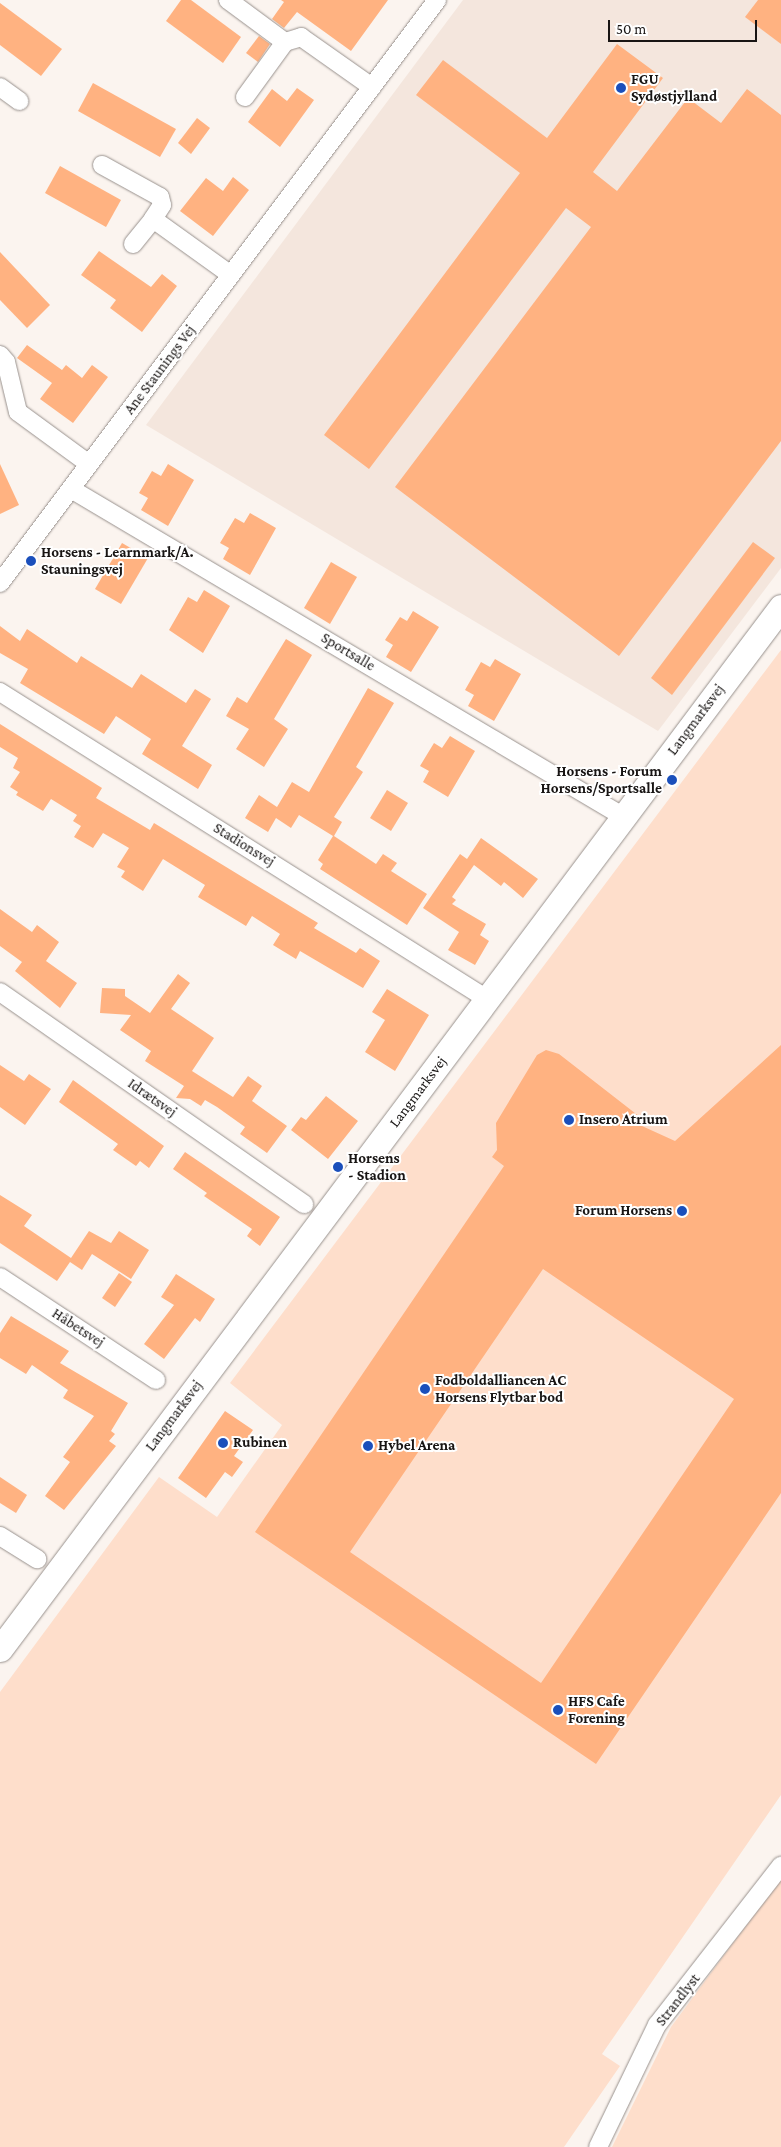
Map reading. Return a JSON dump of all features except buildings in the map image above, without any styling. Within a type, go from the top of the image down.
[{"type":"main road","name":"Langmarksvej","points":[[0,1649],[781,607]]},
{"type":"street","points":[[228,0],[284,42]]},
{"type":"street","name":"Ane Staunings Vej","points":[[0,582],[437,0]]},
{"type":"street","points":[[245,97],[284,42],[301,37],[372,87]]},
{"type":"street","points":[[0,87],[19,101]]},
{"type":"street","points":[[102,165],[160,197],[162,205],[134,244]]},
{"type":"street","points":[[153,218],[231,276]]},
{"type":"street","points":[[0,356],[6,362],[18,412],[89,464]]},
{"type":"street","name":"Sportsalle","points":[[71,489],[624,816]]},
{"type":"street","name":"Stadionsvej","points":[[0,692],[487,999]]},
{"type":"street","name":"Idrætsvej","points":[[0,992],[304,1204]]},
{"type":"street","name":"Håbetsvej","points":[[0,1277],[156,1380]]},
{"type":"street","points":[[0,1536],[37,1559]]},
{"type":"street","name":"Strandlyst","points":[[598,2147],[657,2025],[781,1866]]},
{"type":"shaded area","points":[[463,0],[781,0],[781,568],[658,731],[146,425]]},
{"type":"shaded area","points":[[781,650],[781,1795],[602,2054],[620,2066],[564,2147],[0,2147],[0,1692],[159,1477],[217,1517],[282,1425],[230,1383]]},
{"type":"shaded area","points":[[781,1878],[781,2147],[612,2147],[671,2027]]},
{"type":"place","name":"FGU Sydøstjylland","points":[[621,88]]},
{"type":"place","name":"Horsens - Learnmark/A. Stauningsvej","points":[[31,561]]},
{"type":"place","name":"Horsens - Forum Horsens/Sportsalle","points":[[672,780]]},
{"type":"place","name":"Insero Atrium","points":[[569,1120]]},
{"type":"place","name":"Horsens - Stadion","points":[[338,1167]]},
{"type":"place","name":"Forum Horsens","points":[[682,1211]]},
{"type":"place","name":"Fodboldalliancen AC Horsens Flytbar bod","points":[[425,1389]]},
{"type":"place","name":"Rubinen","points":[[223,1443]]},
{"type":"place","name":"Hybel Arena","points":[[368,1446]]},
{"type":"place","name":"HFS Cafe Forening","points":[[558,1710]]}]
